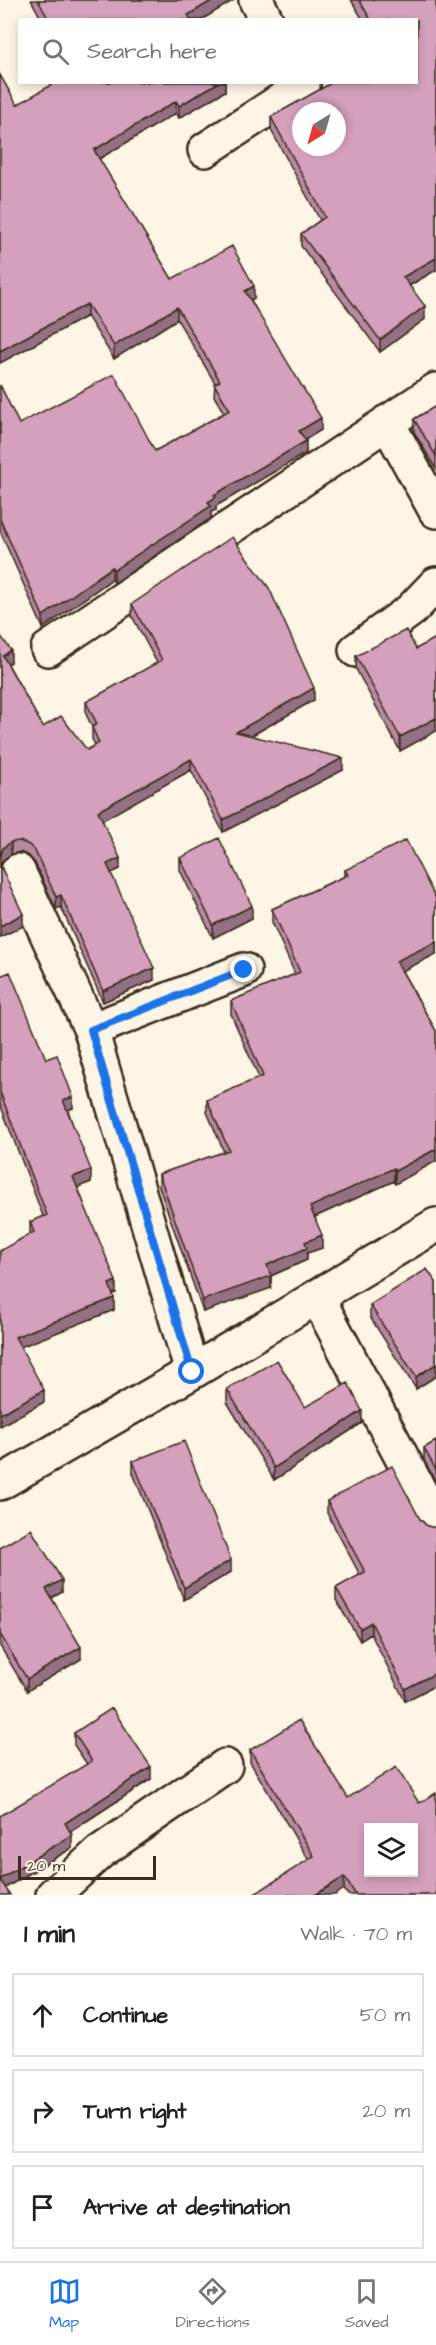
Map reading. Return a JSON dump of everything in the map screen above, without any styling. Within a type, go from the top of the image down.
[{"type":"street","points":[[255,0],[265,18]]},
{"type":"street","points":[[205,150],[303,86],[302,84]]},
{"type":"street","points":[[48,649],[436,390]]},
{"type":"street","points":[[387,422],[436,511]]},
{"type":"street","points":[[356,650],[411,610],[436,584]]},
{"type":"street","points":[[18,871],[91,1030],[192,1372]]},
{"type":"street","points":[[91,1030],[244,970]]},
{"type":"street","points":[[0,1483],[192,1372],[436,1225]]},
{"type":"street","points":[[317,1297],[436,1522]]},
{"type":"street","points":[[53,1895],[100,1852],[225,1766]]},
{"type":"building","points":[[38,0],[213,0],[188,15],[190,18],[48,18]]},
{"type":"building","points":[[359,0],[436,0],[436,258],[403,277],[425,306],[380,340],[301,234],[325,217],[292,156],[346,156],[346,102],[298,102],[329,84],[418,84],[418,18],[370,18]]},
{"type":"building","points":[[0,75],[17,105],[53,84],[216,84],[179,106],[176,101],[94,150],[172,279],[232,246],[254,286],[245,291],[321,418],[299,431],[306,441],[214,495],[216,497],[208,502],[211,506],[114,570],[112,567],[43,616],[0,519],[0,385],[19,424],[114,374],[155,451],[230,410],[214,384],[220,381],[177,307],[114,346],[87,304],[0,351]]},
{"type":"building","points":[[292,105],[292,156],[271,117]]},
{"type":"building","points":[[436,406],[436,456],[414,419]]},
{"type":"building","points":[[232,537],[269,588],[314,688],[236,732],[343,758],[223,820],[191,759],[98,811],[120,858],[107,864],[154,968],[103,991],[61,895],[56,897],[35,851],[20,841],[11,842],[3,848],[0,857],[0,635],[11,650],[3,656],[43,727],[61,716],[87,750],[99,743],[92,727],[97,724],[86,702],[162,660],[132,604]]},
{"type":"building","points":[[406,630],[416,649],[436,638],[436,718],[400,737],[356,656]]},
{"type":"building","points":[[219,838],[252,906],[213,925],[180,858]]},
{"type":"building","points":[[406,840],[436,899],[436,942],[396,961],[436,1031],[436,1149],[395,1171],[394,1168],[310,1207],[322,1235],[305,1242],[307,1248],[267,1265],[271,1276],[203,1300],[159,1174],[229,1150],[207,1100],[263,1076],[231,1001],[300,972],[272,909],[348,875],[345,870]]},
{"type":"building","points":[[0,862],[23,914],[0,926]]},
{"type":"building","points":[[10,972],[46,1059],[57,1055],[73,1097],[63,1100],[91,1170],[73,1177],[116,1281],[109,1284],[114,1298],[15,1337],[44,1390],[0,1414],[0,1251],[34,1232],[30,1222],[47,1215],[0,1092],[0,976]]},
{"type":"building","points":[[427,1269],[436,1282],[436,1364],[416,1377],[370,1305]]},
{"type":"building","points":[[277,1360],[305,1407],[348,1383],[362,1411],[274,1468],[227,1389]]},
{"type":"building","points":[[184,1441],[231,1560],[184,1588],[133,1461]]},
{"type":"building","points":[[436,1441],[436,1470],[424,1448]]},
{"type":"building","points":[[392,1466],[420,1519],[427,1526],[436,1528],[436,1673],[405,1689],[371,1622],[360,1629],[336,1588],[365,1572],[327,1501]]},
{"type":"building","points":[[31,1529],[62,1580],[46,1589],[81,1647],[27,1679],[0,1634],[0,1548]]},
{"type":"building","points":[[112,1708],[151,1767],[65,1823],[72,1835],[0,1879],[0,1816],[92,1761],[74,1733]]},
{"type":"building","points":[[299,1720],[348,1798],[396,1767],[419,1803],[436,1793],[436,1895],[356,1895],[344,1877],[315,1895],[253,1895],[314,1856],[250,1750]]},
{"type":"building","points":[[0,1879],[10,1895],[0,1895]]},
{"type":"route","points":[[192,1372],[91,1030],[244,970]]}]
